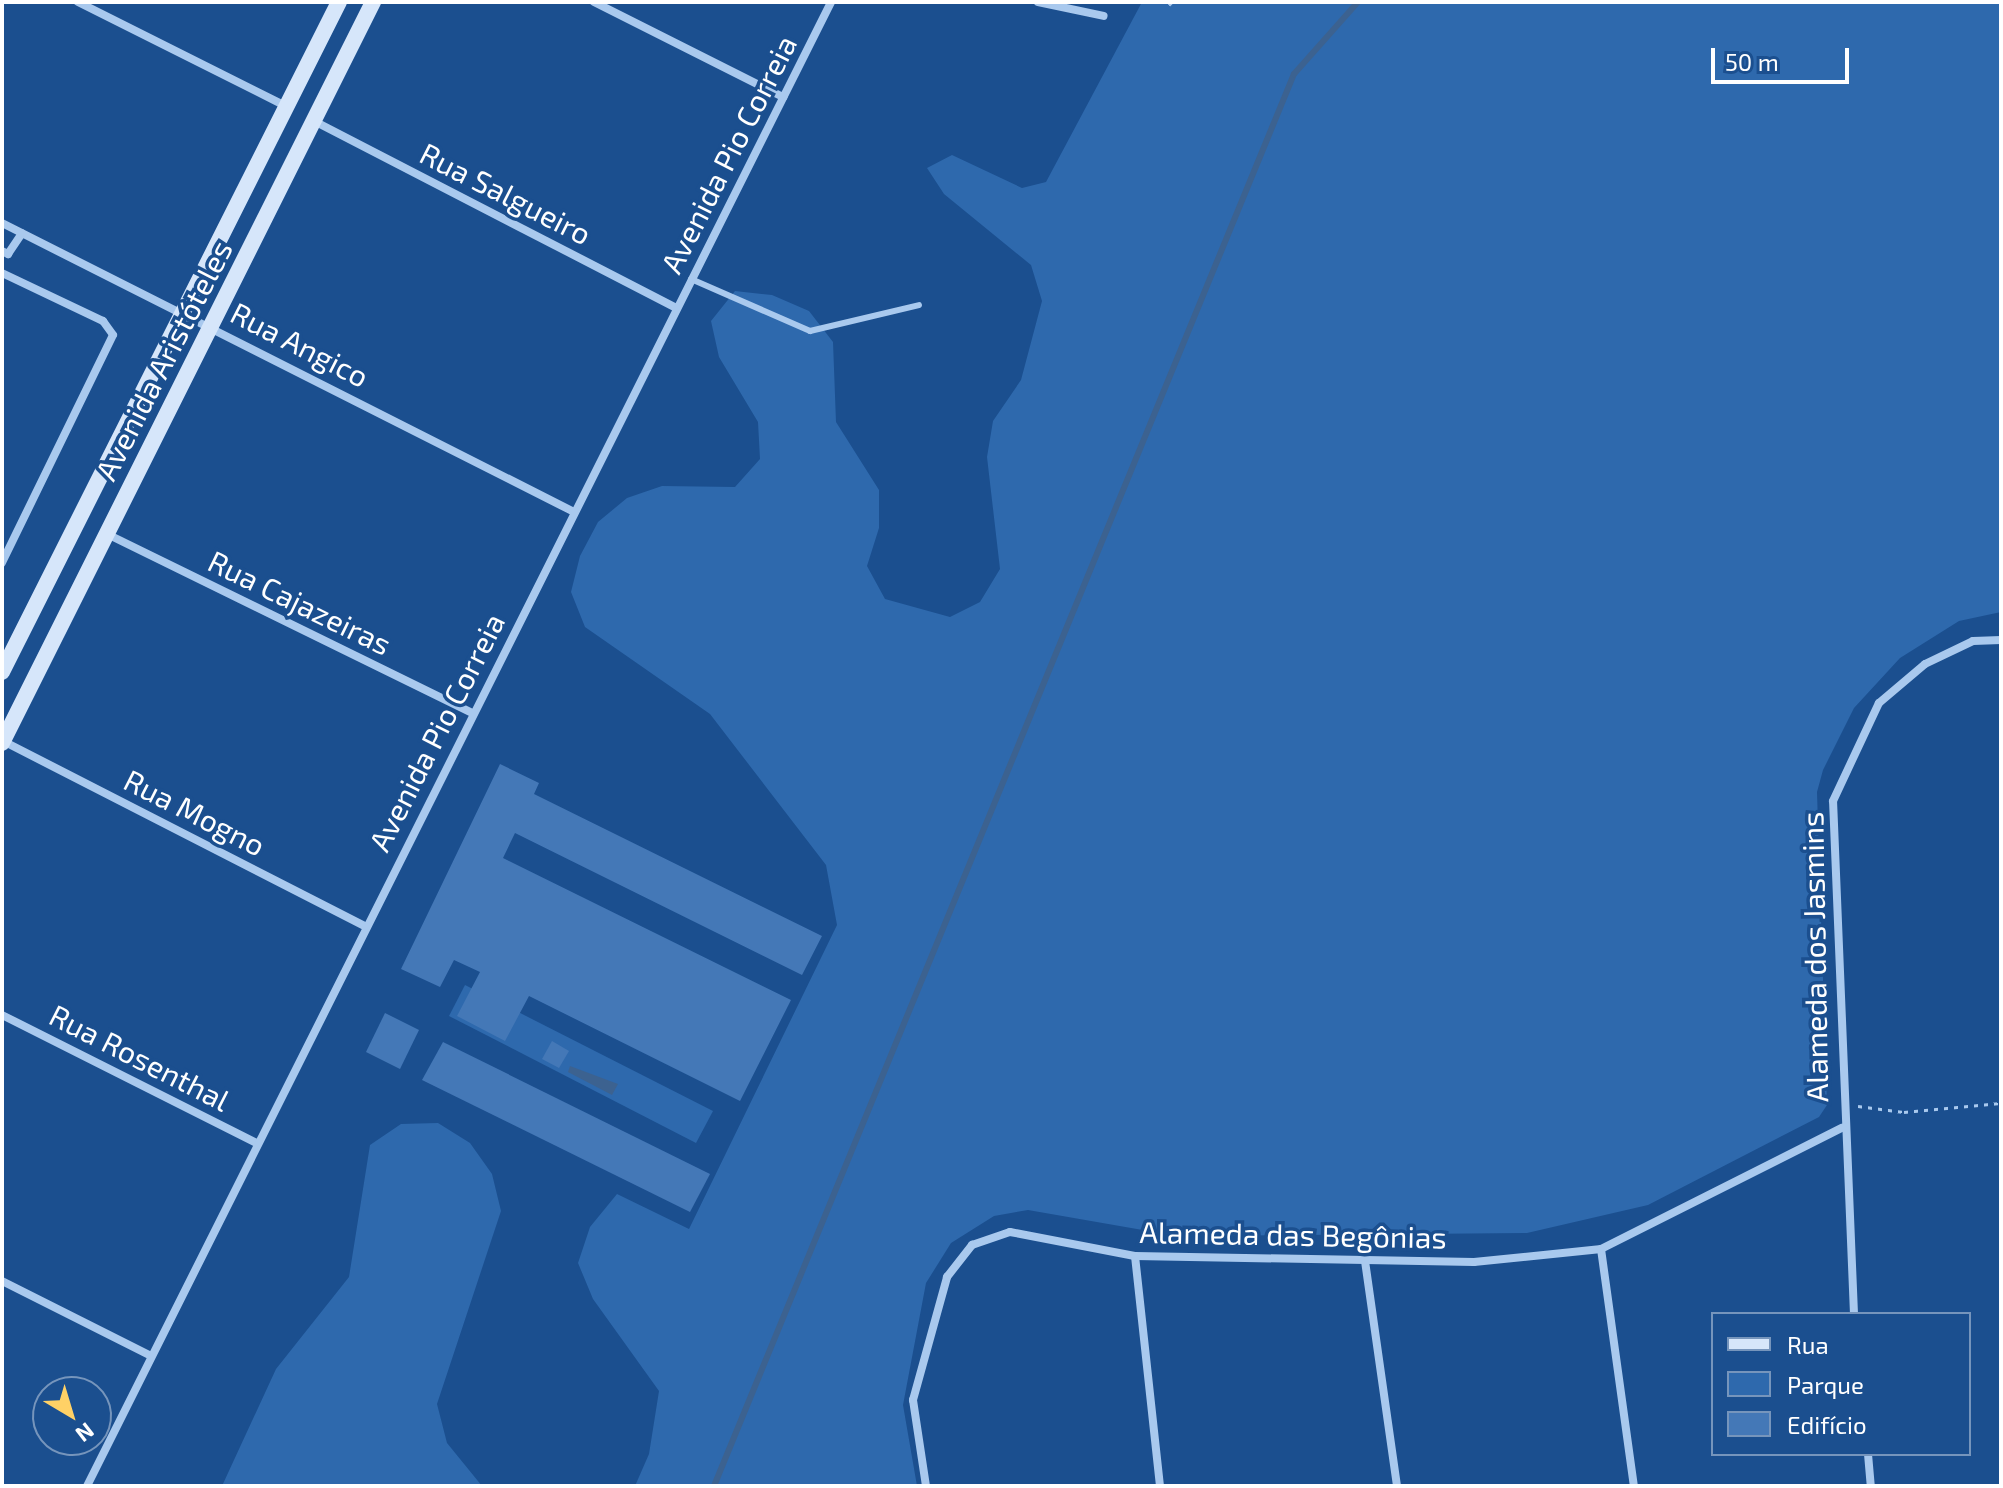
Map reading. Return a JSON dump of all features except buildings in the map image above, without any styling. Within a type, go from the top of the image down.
[{"type":"street","points":[[78,2],[287,106]]},
{"type":"street","name":"Avenida Aristóteles","points":[[2,672],[339,2]]},
{"type":"street","name":"Avenida Aristóteles","points":[[3,742],[373,2]]},
{"type":"street","points":[[594,2],[606,5],[783,97]]},
{"type":"street","name":"Avenida Pio Correia","points":[[87,1486],[256,1143],[831,2]]},
{"type":"street","points":[[1038,2],[1104,16]]},
{"type":"street","name":"Rua Salgueiro","points":[[314,121],[677,308]]},
{"type":"street","name":"Rua Angico","points":[[2,223],[184,310],[574,512]]},
{"type":"street","points":[[2,266],[5,253],[22,233]]},
{"type":"street","points":[[2,273],[103,321],[113,335],[2,563]]},
{"type":"street","name":"Rua Cajazeiras","points":[[107,534],[473,713]]},
{"type":"street","name":"Alameda dos Jasmins","points":[[1854,1312],[1841,1104],[1833,801],[1879,703],[1925,664],[1973,641],[2001,640]]},
{"type":"street","name":"Rua Mogno","points":[[3,742],[365,926]]},
{"type":"street","name":"Rua Rosenthal","points":[[2,1015],[256,1143]]},
{"type":"street","name":"Alameda das Begônias","points":[[926,1486],[913,1400],[947,1277],[972,1245],[1010,1232],[1135,1256],[1474,1262],[1601,1249],[1842,1128]]},
{"type":"street","points":[[1601,1249],[1634,1486]]},
{"type":"street","points":[[1135,1256],[1160,1486]]},
{"type":"street","points":[[1365,1261],[1397,1486]]},
{"type":"street","points":[[2,1281],[151,1356]]},
{"type":"street","points":[[1868,1456],[1871,1486]]},
{"type":"lane","points":[[691,279],[810,331],[919,305]]},
{"type":"path","points":[[1841,1104],[1904,1112],[2001,1103]]},
{"type":"green space","points":[[1142,2],[2001,2],[2001,612],[1959,621],[1900,658],[1854,708],[1823,770],[1817,792],[1827,1105],[1819,1117],[1648,1205],[1527,1233],[1177,1236],[1028,1210],[994,1216],[951,1243],[926,1283],[903,1405],[917,1486],[635,1486],[649,1454],[659,1391],[593,1299],[578,1263],[590,1227],[617,1194],[689,1229],[837,925],[826,865],[710,714],[585,627],[571,592],[580,556],[598,522],[627,498],[662,486],[735,487],[760,459],[758,422],[719,357],[711,321],[735,291],[772,295],[809,311],[833,342],[836,422],[879,490],[879,528],[867,566],[885,599],[950,617],[980,602],[1000,569],[987,457],[993,421],[1021,380],[1042,301],[1031,265],[944,194],[927,168],[952,155],[1022,188],[1046,182]]},
{"type":"green space","points":[[465,985],[713,1111],[696,1143],[449,1016]]},
{"type":"green space","points":[[438,1123],[470,1143],[492,1174],[501,1211],[437,1404],[447,1443],[482,1486],[222,1486],[276,1369],[349,1277],[370,1145],[401,1124]]},
{"type":"shaded area","points":[[570,1066],[618,1084],[612,1095],[568,1072]]},
{"type":"waterway","points":[[714,1486],[1294,74],[1358,2]]}]
